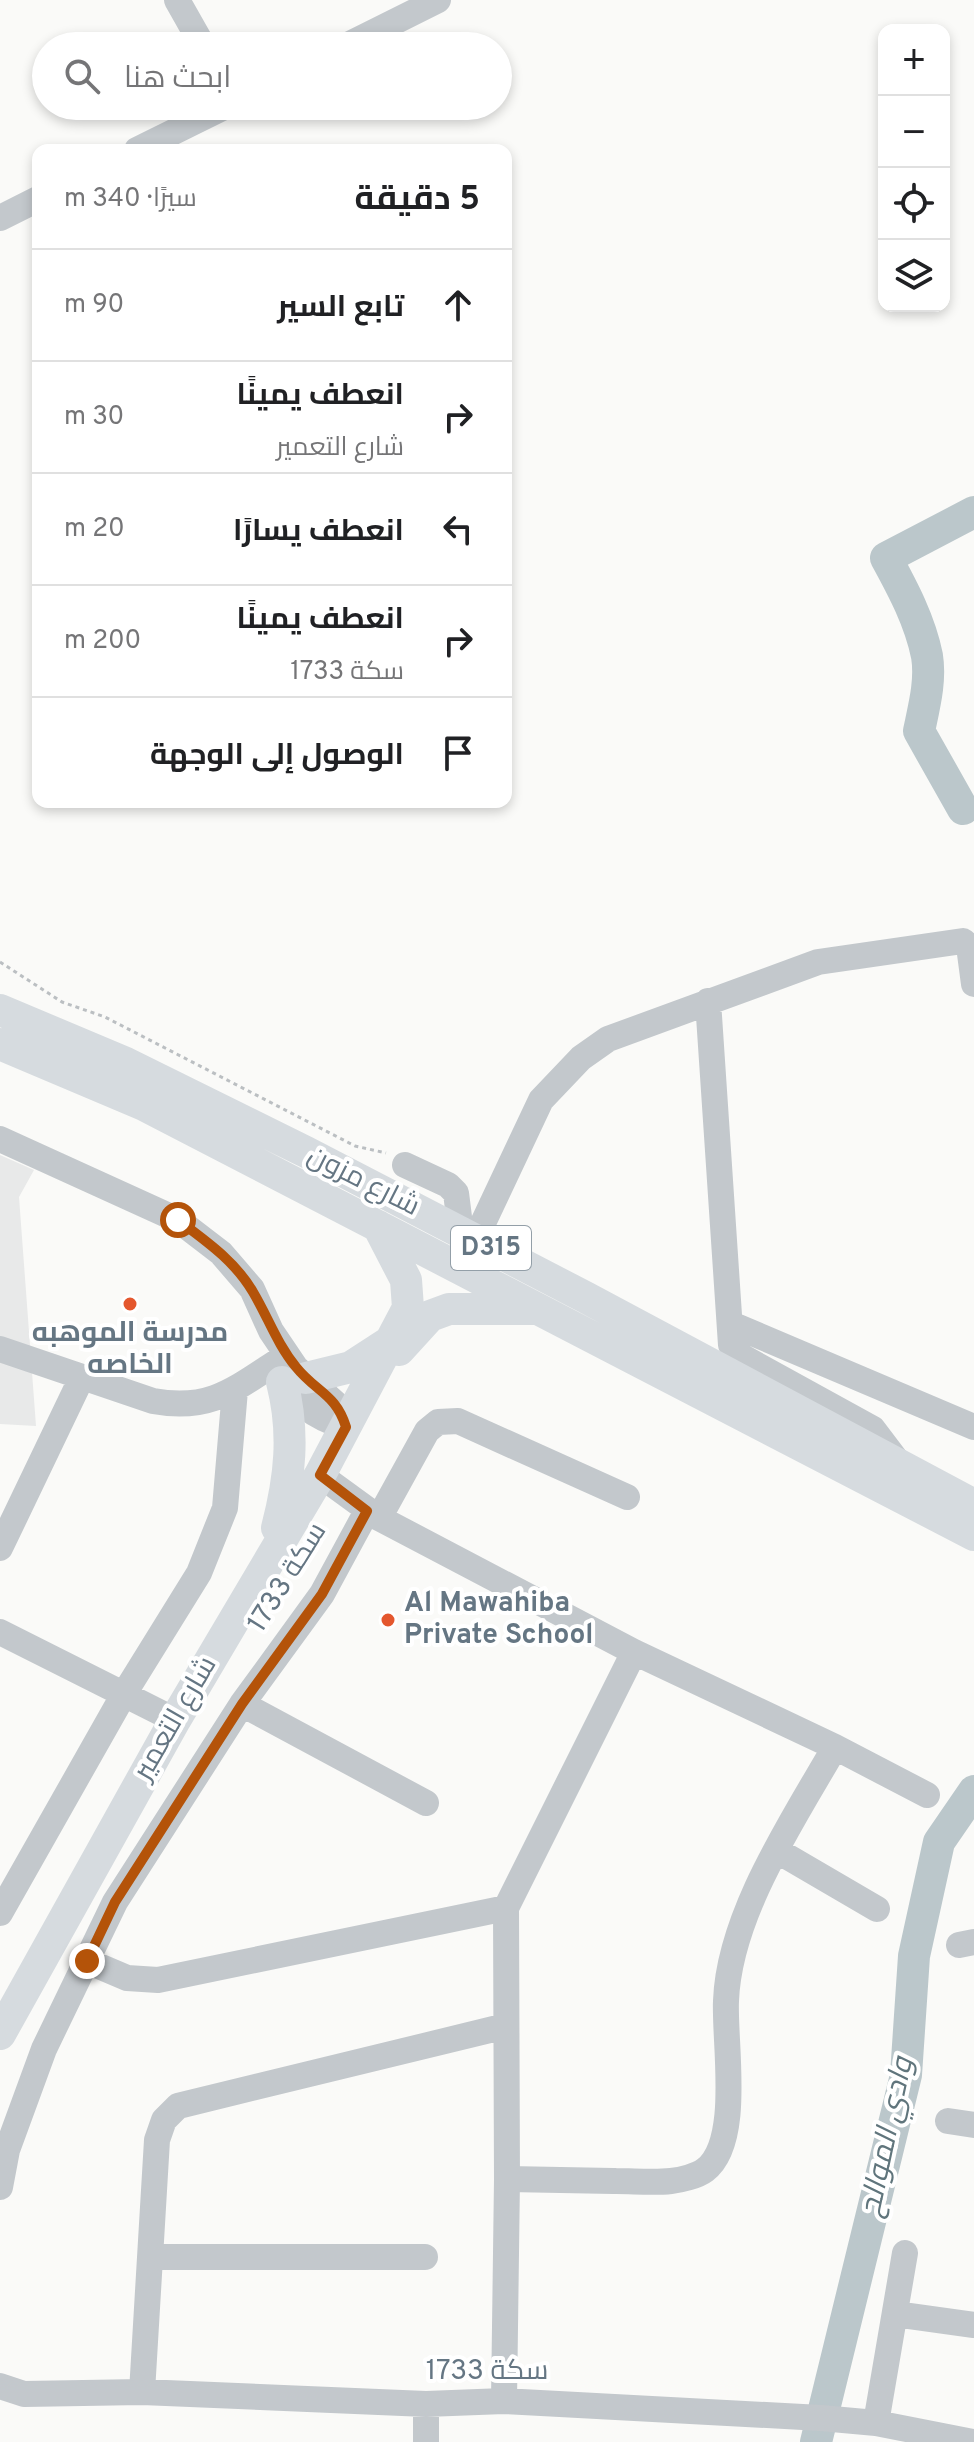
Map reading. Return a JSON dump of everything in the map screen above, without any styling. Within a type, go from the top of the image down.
[{"type":"main road","name":"شارع مزون","points":[[0,1010],[126,1063],[468,1236],[974,1505]]},
{"type":"main road","name":"شارع مزون","points":[[0,1044],[144,1105],[974,1535]]},
{"type":"main road","name":"شارع التعمير","points":[[0,2034],[175,1720],[320,1475],[408,1308],[406,1280],[378,1226]]},
{"type":"main road","name":"شارع التعمير","points":[[352,1418],[409,1336],[430,1316],[449,1309],[539,1309]]},
{"type":"main road","points":[[268,1560],[291,1462],[287,1374],[351,1367],[390,1341]]},
{"type":"street","points":[[177,0],[195,32]]},
{"type":"street","points":[[374,32],[438,0]]},
{"type":"street","points":[[149,144],[198,120]]},
{"type":"street","points":[[0,218],[32,202]]},
{"type":"street","points":[[468,1236],[541,1100],[581,1058],[608,1039],[818,962],[963,941],[969,946],[974,984]]},
{"type":"street","points":[[708,1001],[731,1345],[737,1354],[873,1429],[901,1466]]},
{"type":"street","points":[[0,1139],[178,1220],[221,1253],[252,1289],[287,1374],[352,1418]]},
{"type":"street","points":[[405,1165],[448,1185],[456,1193],[468,1236]]},
{"type":"street","points":[[731,1324],[974,1427]]},
{"type":"street","points":[[0,1349],[153,1401],[178,1406],[209,1401],[287,1374]]},
{"type":"street","points":[[0,1548],[82,1377]]},
{"type":"street","points":[[0,1913],[124,1694],[199,1573],[225,1508],[235,1390]]},
{"type":"street","name":"سكة 1733","points":[[0,2187],[7,2150],[44,2049],[115,1902],[242,1704],[322,1594],[427,1431],[438,1422],[458,1421],[627,1497]]},
{"type":"street","points":[[320,1475],[373,1514],[634,1652],[835,1747],[927,1795]]},
{"type":"street","points":[[0,1632],[175,1720]]},
{"type":"street","points":[[504,2401],[506,1908],[634,1652]]},
{"type":"street","points":[[242,1704],[426,1803]]},
{"type":"street","points":[[507,2179],[672,2181],[702,2173],[714,2162],[725,2131],[728,2089],[726,1999],[732,1954],[741,1925],[776,1850],[835,1747]]},
{"type":"street","points":[[776,1850],[877,1909]]},
{"type":"street","points":[[87,1961],[127,1978],[158,1980],[506,1908]]},
{"type":"street","points":[[142,2392],[157,2140],[164,2120],[178,2106],[506,2026]]},
{"type":"street","points":[[948,2121],[974,2125]]},
{"type":"street","points":[[876,2423],[905,2253]]},
{"type":"street","points":[[150,2257],[425,2257]]},
{"type":"street","points":[[895,2314],[974,2325]]},
{"type":"street","name":"سكة 1733","points":[[0,2386],[24,2394],[142,2392],[426,2404],[504,2401],[876,2423],[973,2442]]},
{"type":"street","points":[[426,2404],[426,2442]]},
{"type":"path","points":[[0,962],[62,1002],[105,1017],[355,1146],[393,1155],[405,1165]]},
{"type":"shaded area","points":[[0,1155],[34,1170],[19,1197],[36,1426],[0,1424]]},
{"type":"waterway","name":"وادي الموالح","points":[[963,809],[919,731],[928,684],[927,656],[905,593],[886,558],[974,512]]},
{"type":"waterway","name":"وادي الموالح","points":[[816,2442],[906,2075],[914,1956],[939,1842],[974,1791]]},
{"type":"place","name":"مدرسة الموهبه الخاصه","points":[[130,1304]]},
{"type":"place","name":"Al Mawahiba Private School","points":[[388,1620]]},
{"type":"route","points":[[87,1961],[115,1902],[242,1704],[322,1594],[367,1511],[320,1475],[346,1427],[337,1405],[296,1368],[271,1331],[252,1289],[237,1270],[221,1253],[178,1220]]}]
